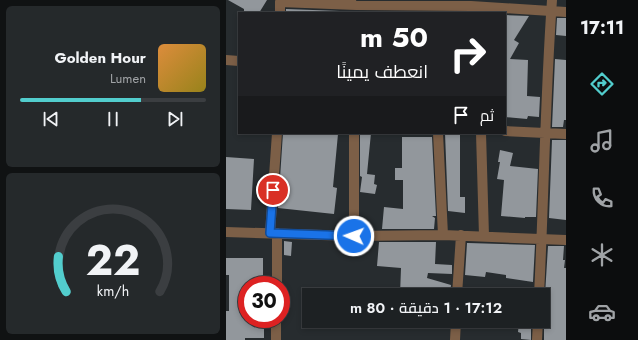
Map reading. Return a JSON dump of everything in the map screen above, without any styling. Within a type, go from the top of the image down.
[{"type":"street","points":[[539,288],[552,0]]},
{"type":"street","points":[[280,12],[280,1],[324,2],[356,9],[398,3],[425,9],[472,6],[566,12]]},
{"type":"street","points":[[226,60],[238,61]]},
{"type":"street","points":[[506,132],[566,134]]},
{"type":"street","points":[[276,276],[274,233],[277,134]]},
{"type":"street","points":[[354,134],[354,236]]},
{"type":"street","points":[[438,134],[443,235]]},
{"type":"street","points":[[481,134],[484,236]]},
{"type":"street","points":[[226,232],[354,236],[461,235],[566,240]]},
{"type":"street","points":[[457,288],[461,235]]},
{"type":"street","points":[[276,328],[276,340]]},
{"type":"street","points":[[455,340],[456,328]]},
{"type":"street","points":[[537,340],[538,328]]},
{"type":"building","points":[[228,0],[267,0],[260,12],[244,12],[244,9]]},
{"type":"building","points":[[286,9],[367,12],[286,12]]},
{"type":"building","points":[[506,15],[529,16],[514,40],[519,43],[510,59],[528,60],[527,96],[540,97],[539,117],[528,116],[527,119],[506,117]]},
{"type":"building","points":[[557,18],[566,18],[566,36],[556,35]]},
{"type":"building","points":[[555,59],[566,60],[566,120],[564,120],[563,127],[552,127]]},
{"type":"building","points":[[283,134],[338,134],[333,187],[337,188],[334,214],[278,208]]},
{"type":"building","points":[[360,134],[371,134],[367,174],[375,175],[374,184],[377,185],[375,194],[360,192],[362,177],[360,176]]},
{"type":"building","points":[[445,134],[460,134],[460,197],[465,197],[465,213],[448,211]]},
{"type":"building","points":[[402,137],[432,137],[436,216],[432,216],[435,218],[434,229],[382,229],[384,207],[403,209],[403,180],[395,180],[395,168],[402,168]]},
{"type":"building","points":[[552,140],[566,140],[566,220],[549,218]]},
{"type":"building","points":[[500,150],[513,153],[510,166],[538,169],[536,217],[525,218],[501,216],[504,180],[497,179],[500,162],[498,162]]},
{"type":"building","points":[[226,157],[254,159],[251,210],[226,209]]},
{"type":"building","points":[[284,241],[292,242],[291,256],[284,255]]},
{"type":"building","points":[[379,242],[436,242],[435,264],[452,265],[452,274],[428,273],[427,278],[451,285],[451,288],[400,288],[401,268],[377,266]]},
{"type":"building","points":[[467,243],[535,245],[533,282],[506,278],[506,275],[486,272],[485,277],[465,275]]},
{"type":"building","points":[[548,246],[564,246],[563,260],[565,260],[564,268],[566,268],[566,340],[544,340],[544,328],[550,328],[550,288],[545,288]]},
{"type":"building","points":[[226,258],[263,258],[263,276],[238,276],[238,328],[264,328],[264,338],[226,340],[226,311],[229,311],[229,275],[226,275]]},
{"type":"building","points":[[518,328],[531,328],[531,340],[521,339],[521,333],[518,332]]},
{"type":"route","points":[[273,190],[270,233],[354,236]]}]
